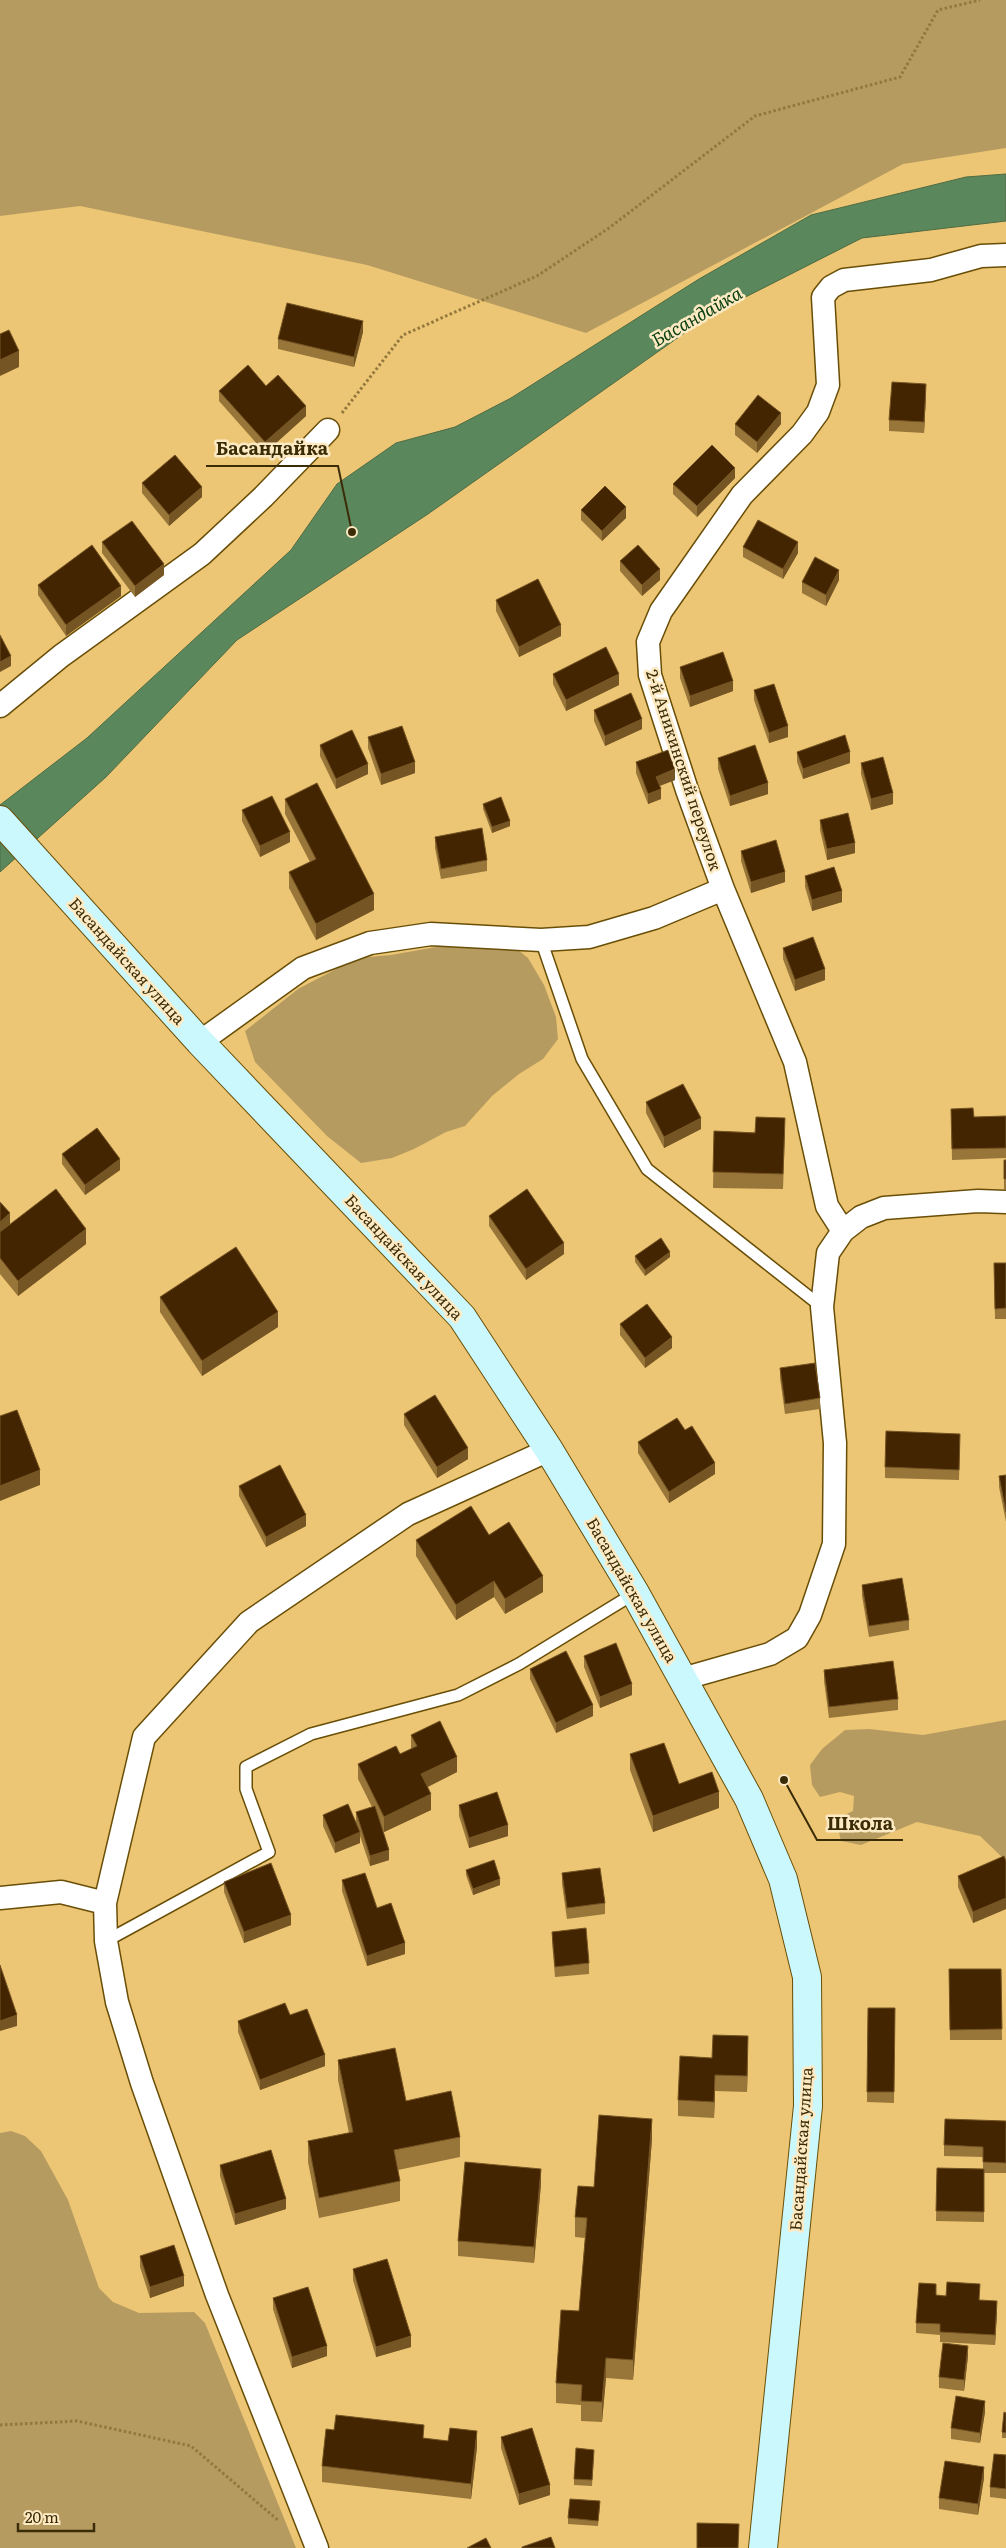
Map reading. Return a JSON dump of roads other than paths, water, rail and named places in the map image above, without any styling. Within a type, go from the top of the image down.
[{"type":"street","name":"2-й Аникинский переулок","points":[[843,1230],[827,1206],[795,1062],[723,889],[687,790],[650,676],[648,642],[661,611],[742,495],[802,434],[818,412],[828,385],[823,297],[831,287],[844,280],[931,270],[981,256],[1006,255]]},
{"type":"street","points":[[0,706],[62,656],[202,554],[263,498],[328,430]]},
{"type":"street","name":"Басандайская улица","points":[[0,820],[200,1042],[462,1317],[549,1450],[635,1593],[749,1799],[772,1850],[783,1879],[807,1977],[808,2106],[763,2548]]},
{"type":"street","points":[[200,1042],[303,968],[370,943],[431,934],[541,940],[589,937],[654,918],[723,889]]},
{"type":"street","points":[[682,1679],[770,1654],[796,1638],[810,1616],[834,1544],[835,1443],[822,1307],[828,1253],[843,1230],[861,1218],[884,1208],[978,1201],[1006,1202]]},
{"type":"street","points":[[317,2548],[217,2295],[142,2083],[117,2002],[106,1941],[105,1903],[144,1737],[249,1622],[408,1514],[549,1450]]},
{"type":"street","points":[[0,1898],[61,1892],[105,1903]]},
{"type":"lane","points":[[541,940],[582,1059],[647,1169],[822,1307]]},
{"type":"lane","points":[[106,1941],[269,1852],[246,1789],[246,1768],[311,1734],[458,1695],[519,1664],[635,1593]]},
{"type":"water","name":"Басандайка","points":[[1006,174],[1006,221],[862,238],[710,315],[428,514],[237,640],[106,777],[0,872],[0,805],[87,738],[291,550],[337,484],[396,443],[455,427],[511,398],[699,279],[811,215],[966,177]]},
{"type":"place","name":"Басандайка","points":[[352,532]]},
{"type":"place","name":"Школа","points":[[784,1780]]}]
